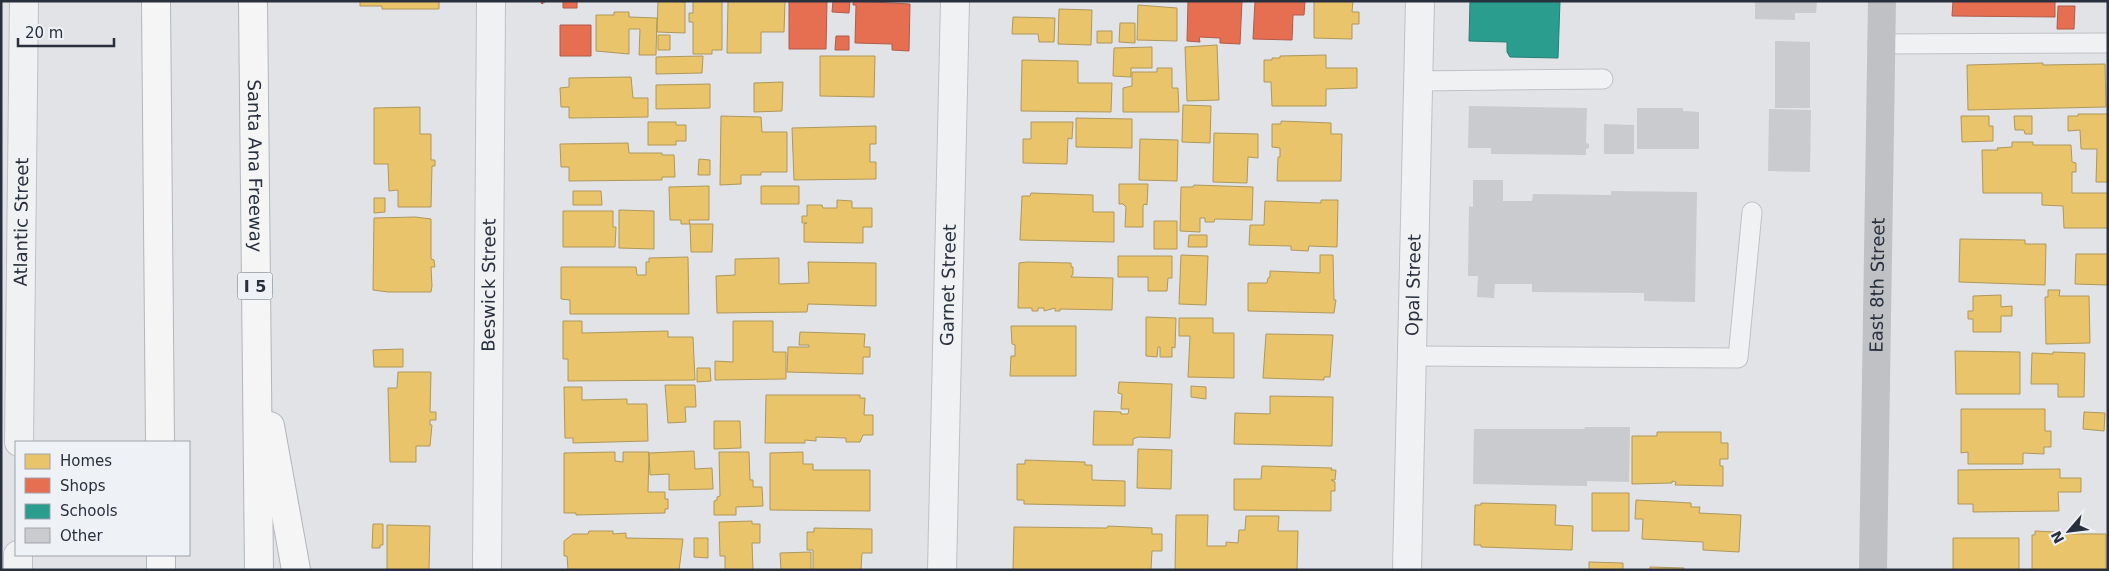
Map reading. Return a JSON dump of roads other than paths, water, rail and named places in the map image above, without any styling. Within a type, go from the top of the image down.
[{"type":"highway","points":[[156,1],[160,441]]},
{"type":"highway","name":"Santa Ana Freeway","points":[[253,1],[259,570]]},
{"type":"highway","points":[[256,348],[296,570]]},
{"type":"highway","points":[[161,556],[161,570]]},
{"type":"main road","name":"East 8th Street","points":[[1873,570],[1882,1]]},
{"type":"street","name":"Atlantic Street","points":[[19,441],[24,1]]},
{"type":"street","name":"Beswick Street","points":[[487,570],[491,1]]},
{"type":"street","name":"Garnet Street","points":[[942,570],[955,1]]},
{"type":"street","name":"Opal Street","points":[[1407,570],[1420,1]]},
{"type":"street","points":[[18,556],[18,570]]},
{"type":"lane","points":[[1881,44],[2108,43]]},
{"type":"lane","points":[[1418,82],[1603,79]]},
{"type":"lane","points":[[1412,356],[1738,358],[1752,212]]}]
